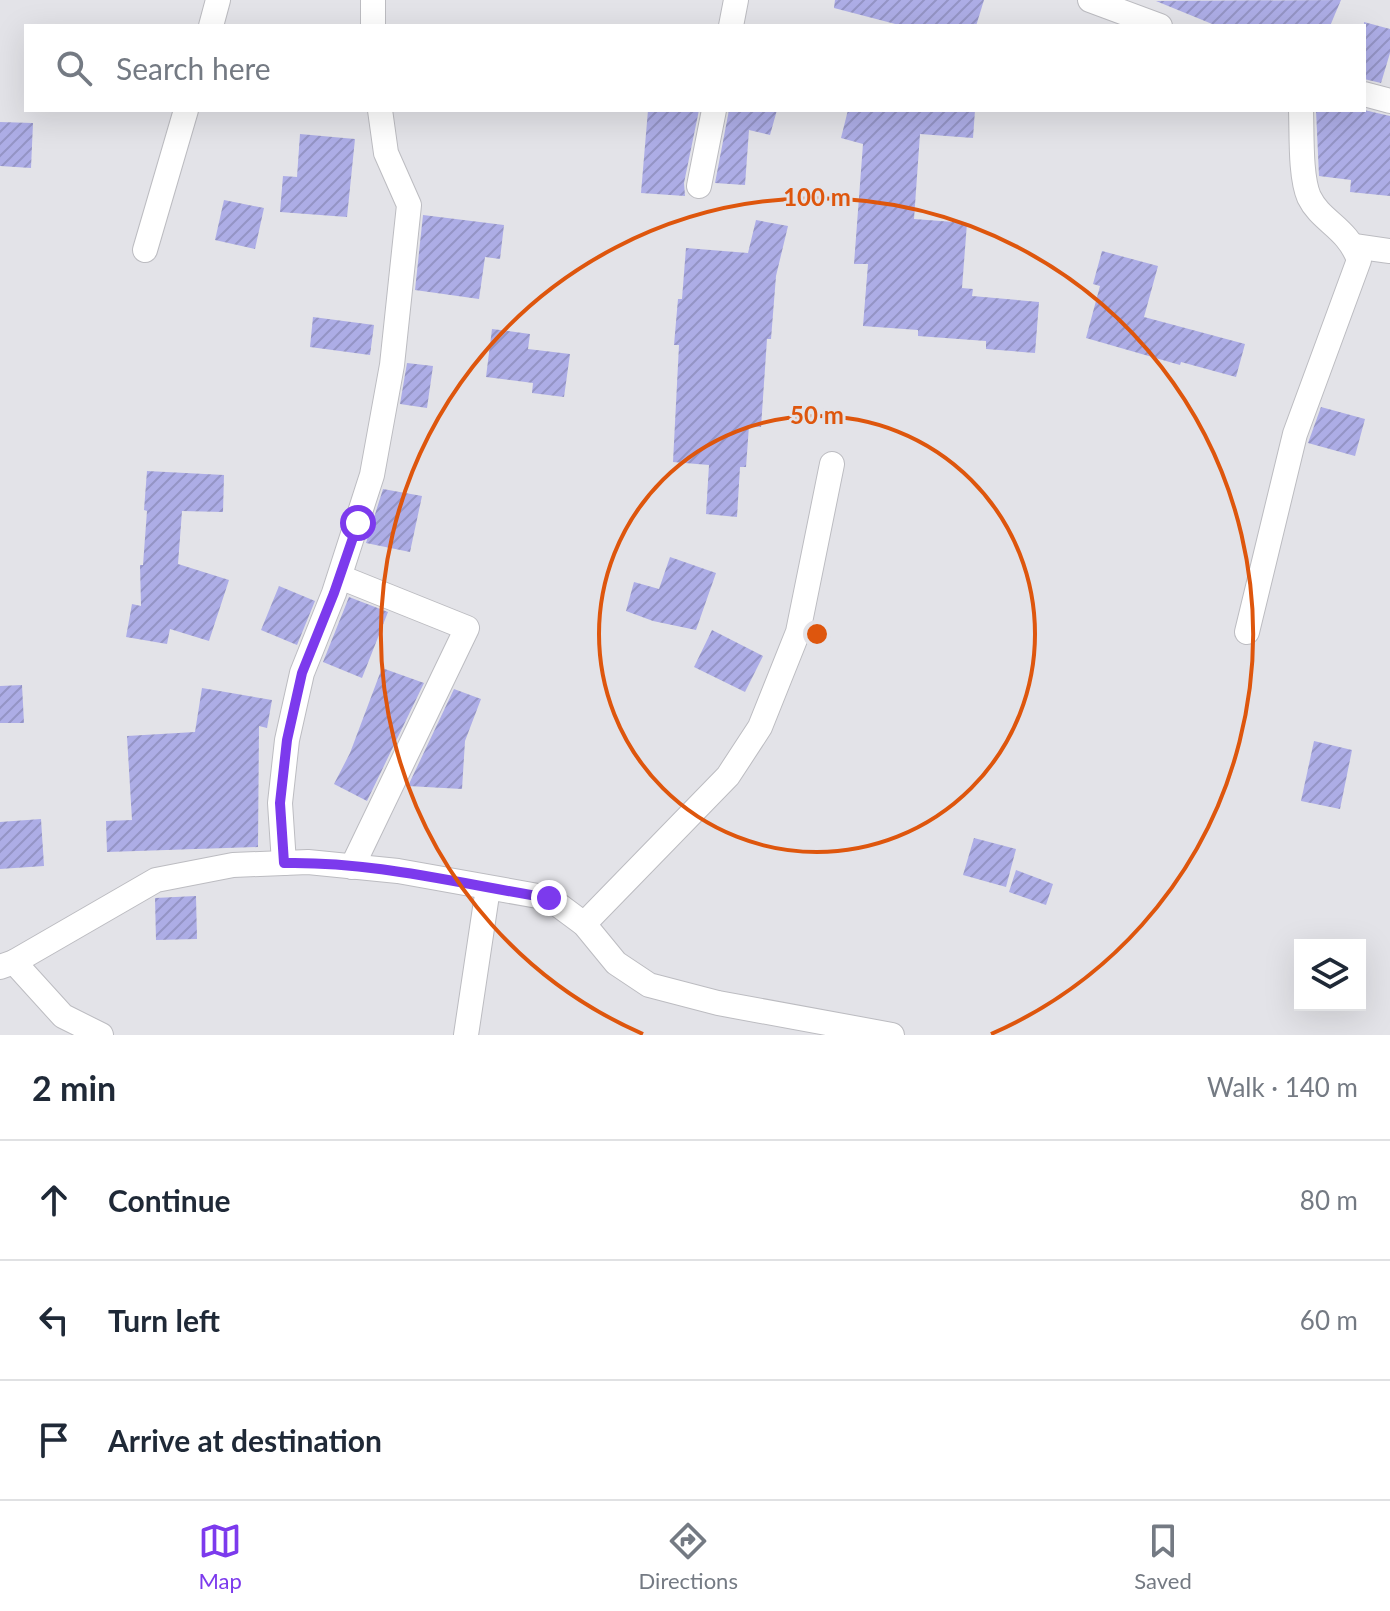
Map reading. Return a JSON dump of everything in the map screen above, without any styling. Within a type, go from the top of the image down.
[{"type":"street","points":[[212,24],[218,0]]},
{"type":"street","points":[[373,0],[373,24]]},
{"type":"street","points":[[731,24],[736,0]]},
{"type":"street","points":[[1101,2],[1155,24]]},
{"type":"street","points":[[1366,95],[1390,101]]},
{"type":"street","points":[[145,250],[185,112]]},
{"type":"street","points":[[284,863],[280,803],[287,740],[302,673],[340,577],[372,475],[392,365],[409,205],[386,153],[380,112]]},
{"type":"street","points":[[699,186],[714,112]]},
{"type":"street","points":[[1247,632],[1295,434],[1359,260],[1354,246],[1309,197],[1301,112]]},
{"type":"street","points":[[1354,246],[1390,251]]},
{"type":"street","points":[[584,924],[728,776],[760,727],[798,632],[832,464]]},
{"type":"street","points":[[340,577],[467,628],[352,867]]},
{"type":"street","points":[[101,1035],[63,1016],[7,964],[156,880],[233,865],[308,862],[398,871],[549,898],[584,924],[616,963],[649,985],[718,1003],[892,1035]]},
{"type":"street","points":[[466,1035],[488,888]]},
{"type":"building","points":[[835,0],[984,0],[977,24],[895,24],[834,8]]},
{"type":"building","points":[[1341,0],[1331,24],[1212,24],[1156,1]]},
{"type":"building","points":[[1364,24],[1390,29],[1390,53],[1381,83],[1366,79]]},
{"type":"building","points":[[1366,110],[1390,116],[1390,196],[1350,192],[1351,180],[1319,176],[1316,112]]},
{"type":"building","points":[[648,112],[699,112],[684,183],[685,196],[641,193]]},
{"type":"building","points":[[729,112],[776,112],[770,135],[749,130],[745,185],[715,183]]},
{"type":"building","points":[[848,112],[975,112],[973,138],[920,134],[914,219],[967,223],[962,288],[973,289],[972,296],[1039,302],[1035,353],[986,349],[986,341],[918,336],[918,330],[863,326],[868,264],[854,264],[863,144],[841,138]]},
{"type":"building","points":[[0,122],[33,123],[31,168],[0,166]]},
{"type":"building","points":[[300,134],[355,139],[347,217],[280,212],[283,176],[297,177]]},
{"type":"building","points":[[224,200],[264,208],[255,249],[215,240]]},
{"type":"building","points":[[423,215],[504,225],[500,259],[485,257],[479,299],[415,290]]},
{"type":"building","points":[[756,220],[788,226],[776,276],[771,339],[767,339],[761,427],[749,426],[746,467],[740,467],[737,517],[706,514],[709,465],[673,462],[679,345],[674,345],[686,248],[748,253]]},
{"type":"building","points":[[1102,251],[1158,266],[1144,317],[1245,344],[1236,377],[1181,362],[1180,365],[1086,338],[1100,286],[1093,284]]},
{"type":"building","points":[[313,317],[374,325],[370,355],[310,347]]},
{"type":"building","points":[[492,329],[530,334],[528,349],[570,354],[564,397],[532,393],[533,383],[486,377]]},
{"type":"building","points":[[407,363],[433,366],[427,408],[400,404]]},
{"type":"building","points":[[1321,407],[1365,419],[1355,456],[1308,443]]},
{"type":"building","points":[[147,471],[224,475],[223,512],[182,511],[178,564],[229,580],[209,641],[170,629],[167,644],[126,637],[132,604],[141,606],[140,565],[143,565]]},
{"type":"building","points":[[383,489],[422,496],[410,552],[366,543]]},
{"type":"building","points":[[670,557],[716,573],[696,630],[653,621],[626,611],[634,582],[659,589]]},
{"type":"building","points":[[279,586],[315,601],[297,645],[261,630]]},
{"type":"building","points":[[349,597],[388,612],[362,678],[323,662]]},
{"type":"building","points":[[712,630],[763,656],[745,692],[694,667]]},
{"type":"building","points":[[382,668],[424,683],[367,801],[334,784],[350,753]]},
{"type":"building","points":[[22,685],[24,723],[0,723],[0,686]]},
{"type":"building","points":[[202,688],[272,700],[267,728],[259,726],[258,847],[107,852],[106,821],[132,820],[127,736],[195,732]]},
{"type":"building","points":[[454,689],[481,699],[465,741],[462,789],[408,786]]},
{"type":"building","points":[[1314,741],[1352,750],[1340,809],[1301,801]]},
{"type":"building","points":[[41,819],[44,866],[0,869],[0,822]]},
{"type":"building","points":[[974,838],[1016,849],[1006,887],[963,875]]},
{"type":"building","points":[[1016,870],[1053,884],[1046,905],[1009,892]]},
{"type":"building","points":[[196,896],[197,939],[156,940],[155,898]]},
{"type":"route","points":[[358,523],[302,673],[287,740],[280,803],[284,863],[308,862],[398,871],[549,898]]}]
